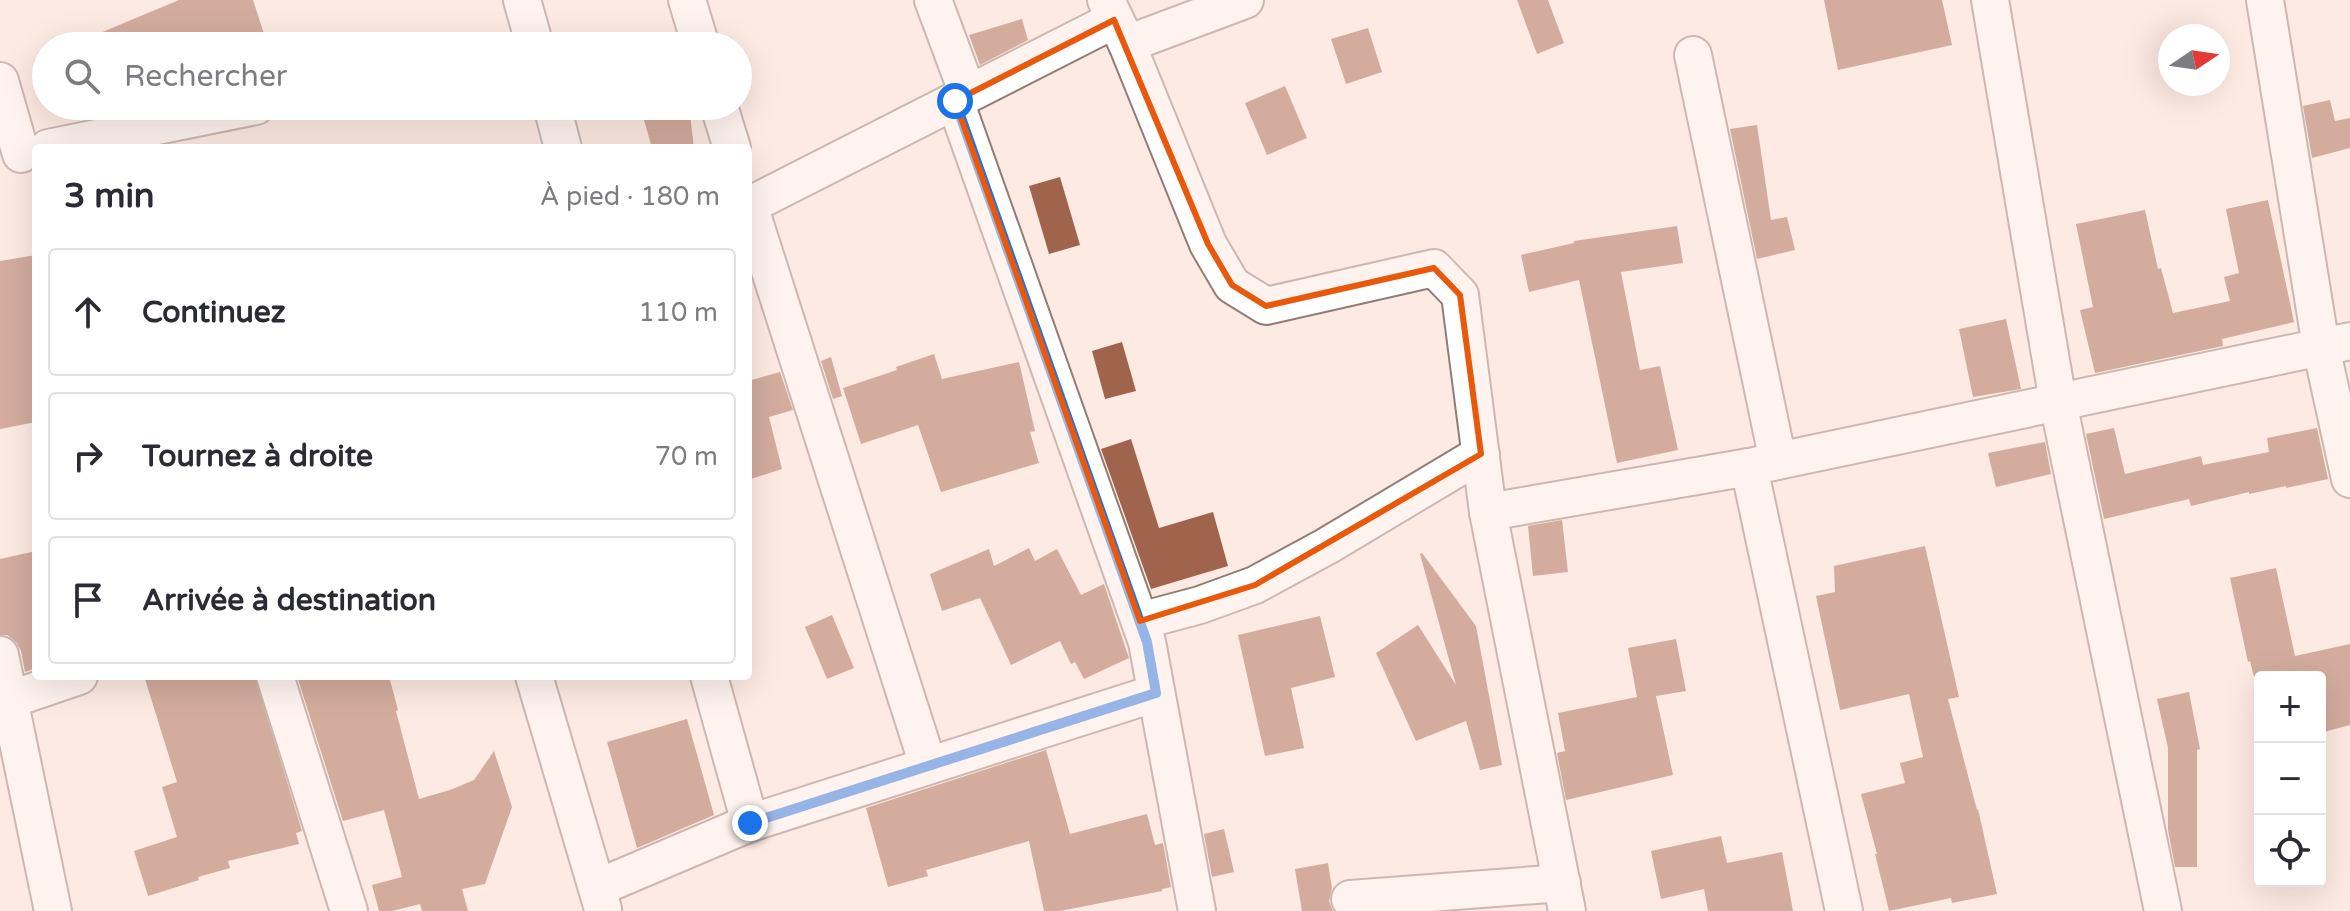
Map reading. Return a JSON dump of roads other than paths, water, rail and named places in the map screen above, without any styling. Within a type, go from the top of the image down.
[{"type":"street","points":[[522,0],[531,32]]},
{"type":"street","points":[[687,0],[697,32]]},
{"type":"street","points":[[933,0],[962,97],[1147,642],[1197,911]]},
{"type":"street","points":[[752,202],[1116,21],[1245,0]]},
{"type":"street","points":[[1990,0],[2058,402],[2163,911]]},
{"type":"street","points":[[2265,0],[2336,344],[2350,479]]},
{"type":"street","points":[[1116,21],[1208,244],[1232,285],[1266,306],[1434,268],[1460,295],[1488,512],[1565,897],[1350,899]]},
{"type":"street","points":[[1693,55],[1844,911]]},
{"type":"street","points":[[0,81],[26,153]]},
{"type":"street","points":[[70,144],[187,120]]},
{"type":"street","points":[[556,120],[562,144]]},
{"type":"street","points":[[723,120],[731,144]]},
{"type":"street","points":[[752,216],[928,765]]},
{"type":"street","points":[[1488,512],[1764,464],[2336,344]]},
{"type":"street","points":[[1140,621],[1200,605],[1255,585],[1481,454]]},
{"type":"street","points":[[0,655],[5,701],[53,911]]},
{"type":"street","points":[[5,701],[67,680]]},
{"type":"street","points":[[276,680],[349,911]]},
{"type":"street","points":[[535,680],[600,899],[750,823],[1156,693]]},
{"type":"street","points":[[710,680],[750,823]]}]
